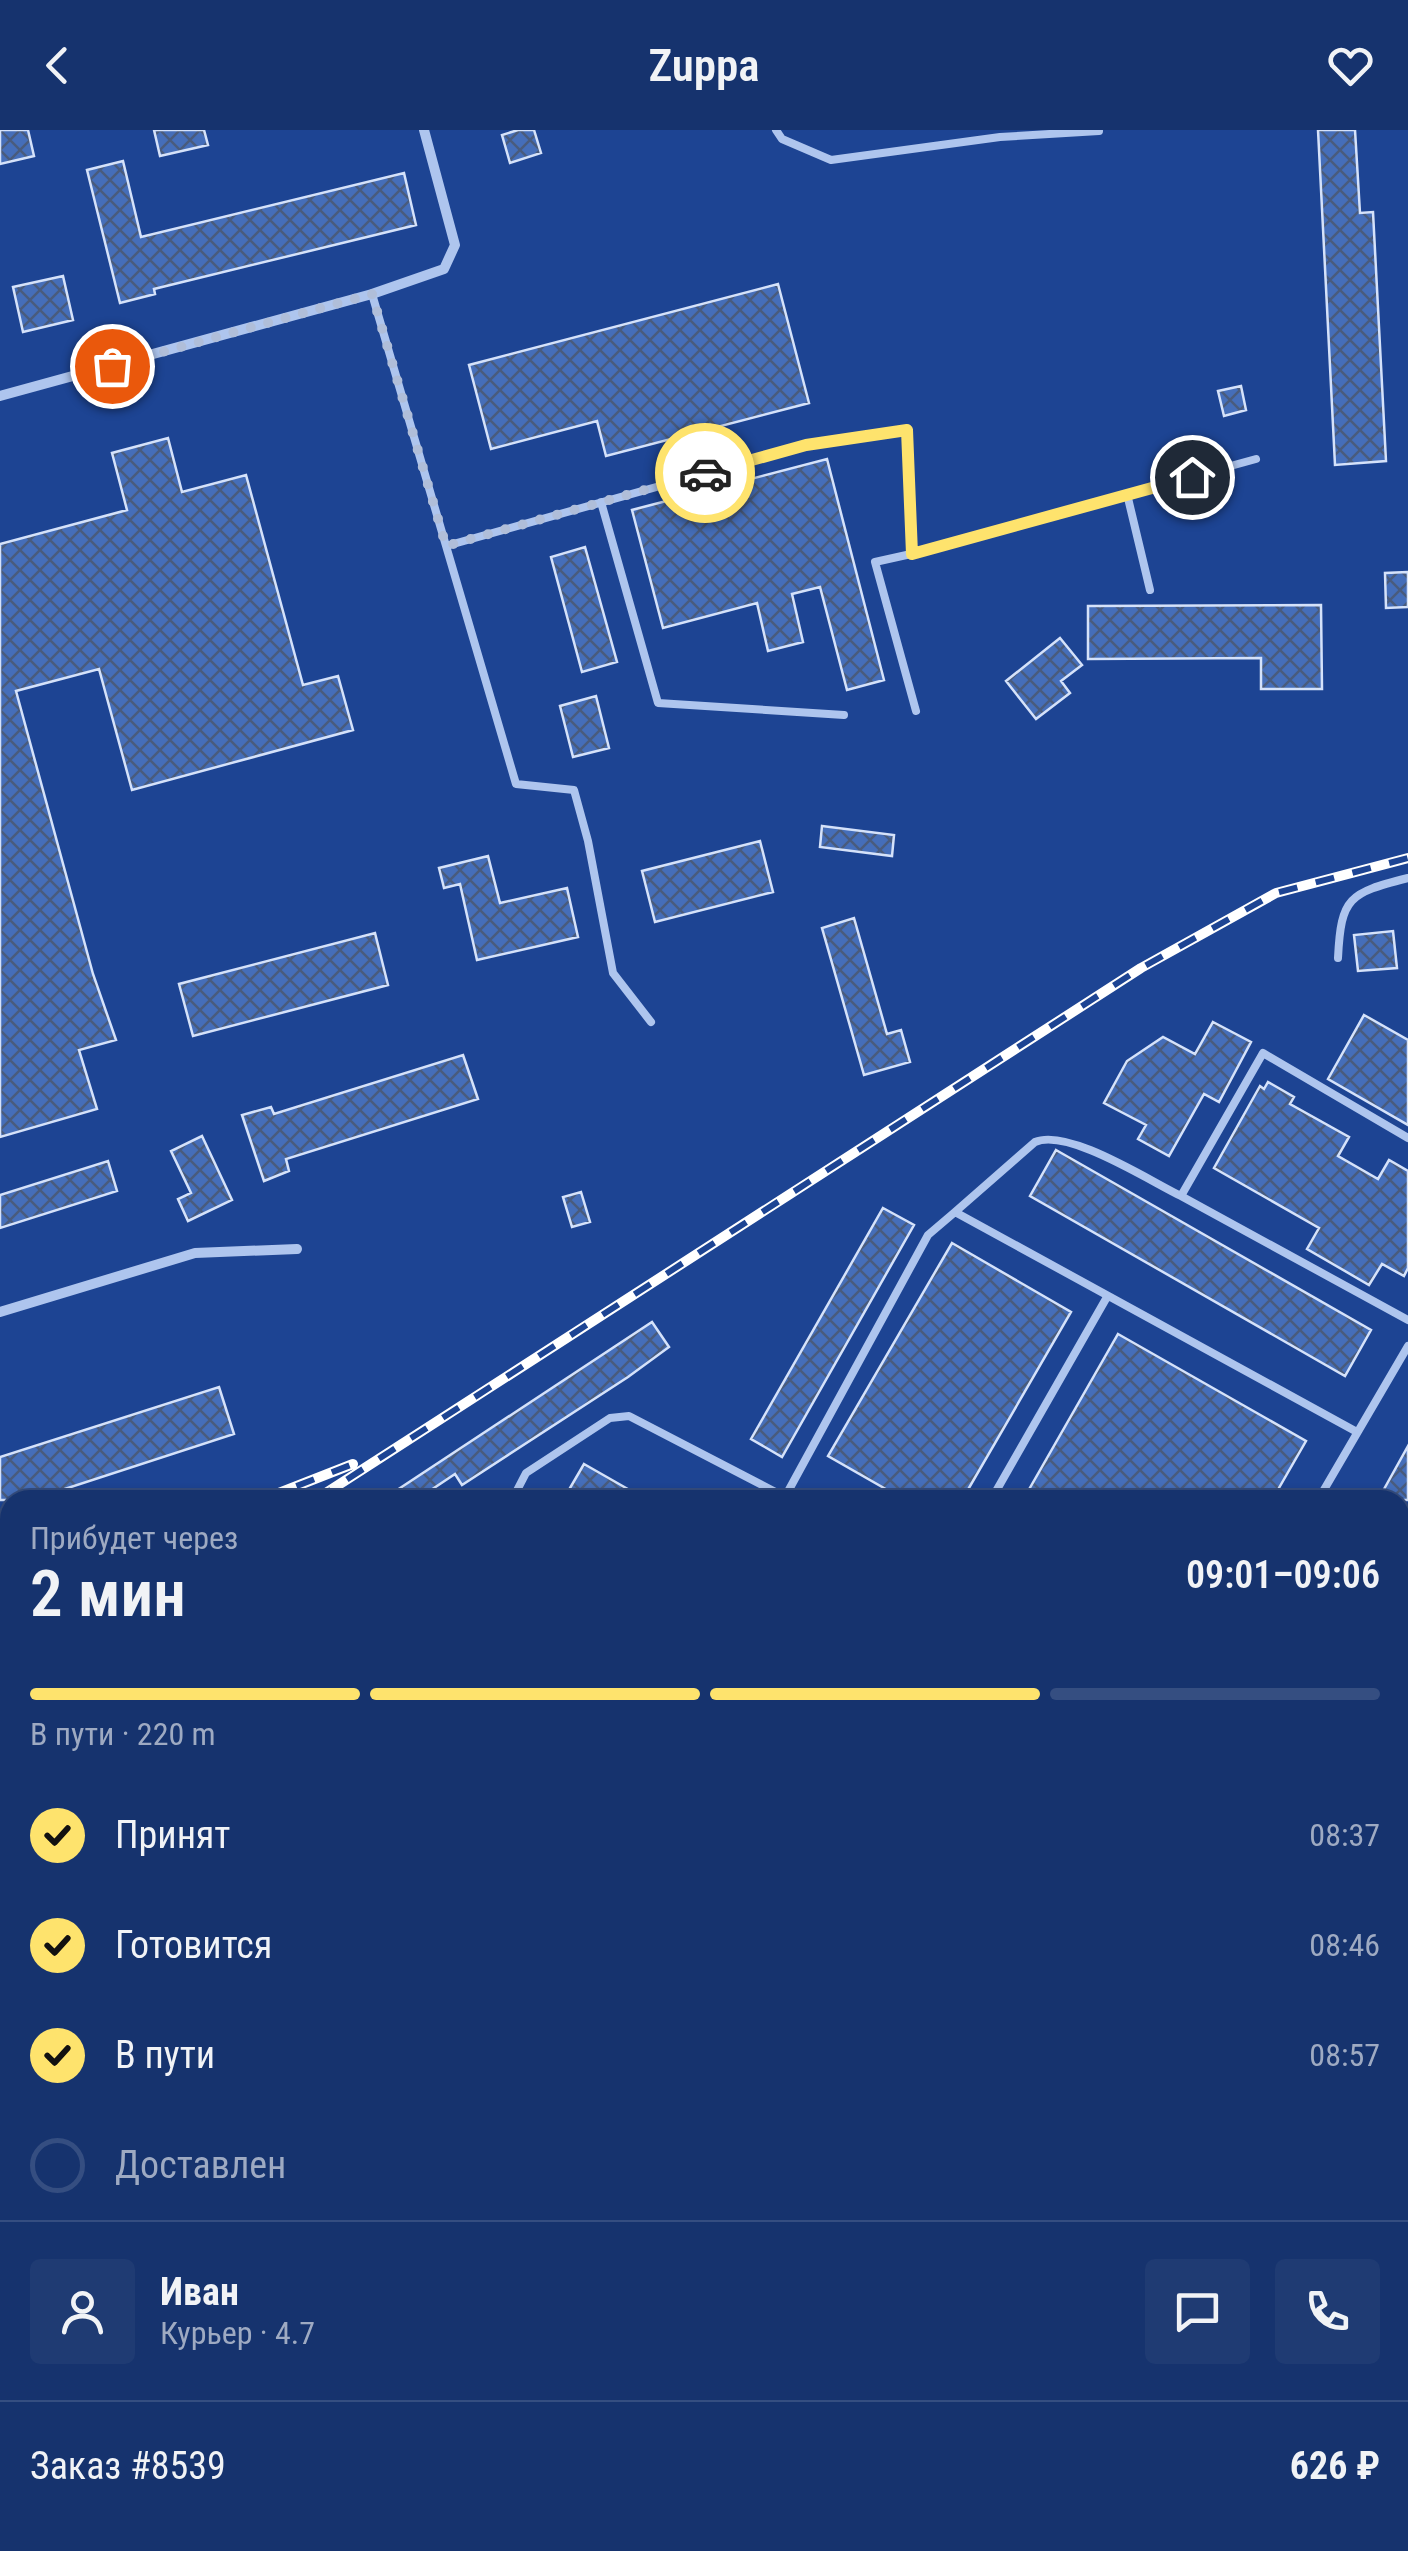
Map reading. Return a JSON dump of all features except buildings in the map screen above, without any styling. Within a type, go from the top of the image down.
[{"type":"street","points":[[0,396],[372,294],[444,268],[453,257],[454,245],[424,130]]},
{"type":"street","points":[[0,1312],[195,1253],[298,1249]]},
{"type":"lane","points":[[776,130],[782,139],[831,160],[1000,137],[1099,131]]},
{"type":"lane","points":[[372,294],[516,784],[574,790],[612,974],[651,1022]]},
{"type":"lane","points":[[446,546],[806,445],[907,430],[912,554]]},
{"type":"lane","points":[[916,711],[875,562],[1256,459]]},
{"type":"lane","points":[[1128,494],[1150,590]]},
{"type":"lane","points":[[601,502],[658,703],[844,715]]},
{"type":"lane","points":[[1338,958],[1340,916],[1353,897],[1408,878]]},
{"type":"lane","points":[[1181,1196],[1264,1053],[1408,1138]]},
{"type":"lane","points":[[792,1490],[928,1235],[1035,1142],[1048,1138],[1072,1143],[1181,1196],[1408,1320]]},
{"type":"lane","points":[[955,1212],[1358,1432]]},
{"type":"lane","points":[[997,1490],[1107,1297]]},
{"type":"lane","points":[[1324,1490],[1408,1346]]},
{"type":"lane","points":[[517,1490],[526,1473],[610,1418],[629,1416],[772,1490]]},
{"type":"railway","points":[[331,1490],[1141,968],[1276,893],[1408,858]]},
{"type":"railway","points":[[287,1490],[353,1464]]},
{"type":"way so far","points":[[112,366],[372,294],[446,546],[705,473]]},
{"type":"route","points":[[705,473],[806,445],[907,430],[912,554],[1192,477]]}]
